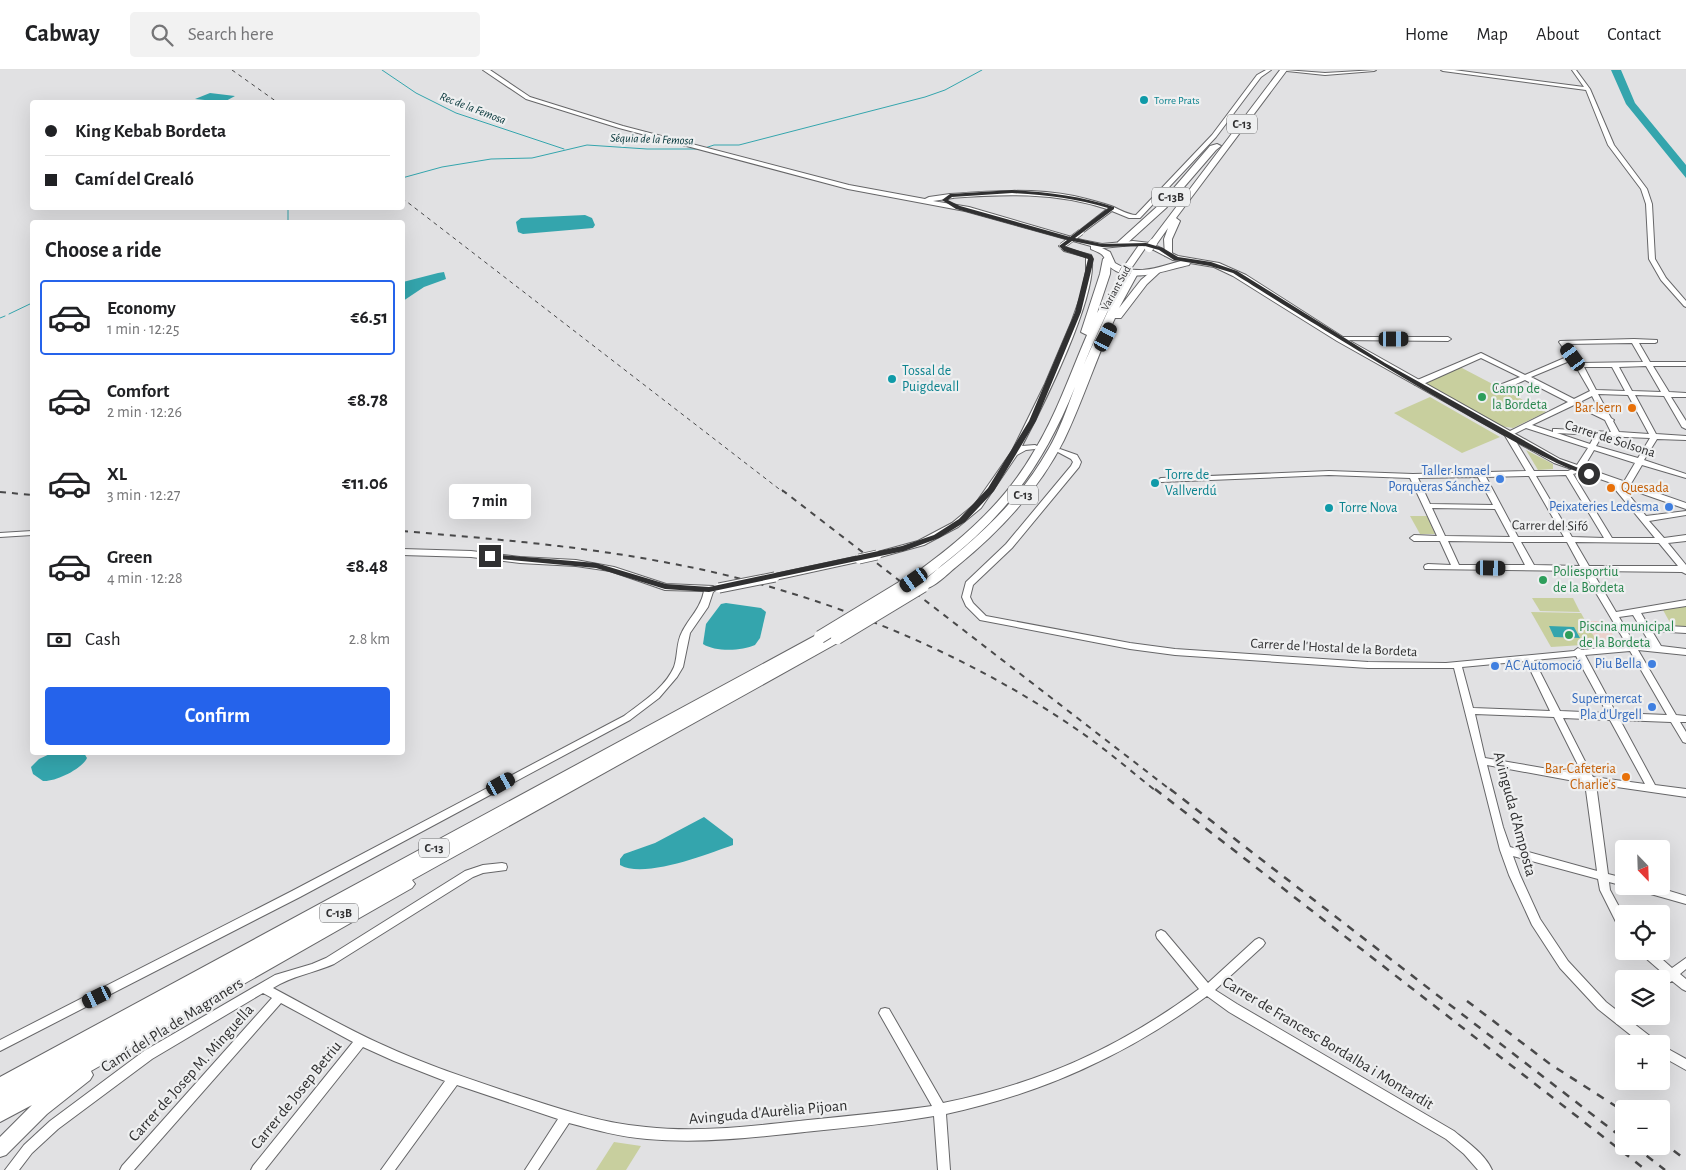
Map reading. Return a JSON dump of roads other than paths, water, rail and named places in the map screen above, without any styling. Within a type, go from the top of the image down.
[{"type":"highway","name":"Variant Sud","points":[[919,583],[997,509],[1030,468],[1051,430],[1094,330],[1130,271],[1217,146],[1277,70]]},
{"type":"highway","name":"C-13","points":[[1214,161],[1285,70]]},
{"type":"highway","name":"C-13B","points":[[1119,245],[1163,206],[1213,148],[1217,146]]},
{"type":"highway","name":"Variant Sud","points":[[1147,245],[1214,161]]},
{"type":"highway","name":"C-13B","points":[[1168,255],[1168,242],[1172,230],[1191,196],[1215,164],[1214,161]]},
{"type":"highway","points":[[1051,430],[1050,423],[1083,341],[1105,274],[1107,256]]},
{"type":"highway","points":[[1084,376],[1090,371],[1106,337],[1122,310],[1144,282],[1162,268]]},
{"type":"highway","name":"Variant Sud","points":[[1084,376],[1130,271]]},
{"type":"highway","name":"C-13","points":[[0,1114],[336,926],[655,743],[677,726],[838,638],[919,583],[984,537],[1027,490],[1055,447],[1084,376]]},
{"type":"highway","name":"C-13","points":[[0,1080],[28,1065],[48,1059],[919,583]]},
{"type":"highway","name":"C-13B","points":[[0,1100],[677,726]]},
{"type":"highway","points":[[0,1149],[41,1108],[86,1074],[312,943],[336,926]]},
{"type":"highway","points":[[0,1086],[48,1059]]},
{"type":"main road","points":[[486,70],[528,98],[547,105],[848,187],[917,200],[939,200],[958,208],[1081,242],[1150,245],[1168,255],[1222,267],[1243,277],[1338,338],[1508,434],[1520,446],[1573,472],[1613,481],[1686,506]]},
{"type":"main road","points":[[1081,242],[1107,256],[1114,265],[1125,270],[1144,272],[1192,263],[1222,267]]},
{"type":"main road","points":[[1107,256],[1119,245]]},
{"type":"main road","points":[[1162,268],[1170,260],[1168,255]]},
{"type":"main road","points":[[1192,263],[1217,268],[1243,277]]},
{"type":"street","points":[[1285,70],[1325,74],[1374,70]]},
{"type":"street","points":[[1443,70],[1588,89]]},
{"type":"street","points":[[1574,70],[1588,89],[1611,145],[1646,194],[1654,262],[1664,279],[1686,305]]},
{"type":"street","points":[[939,200],[1030,192],[1076,197],[1112,208],[1134,218],[1142,214],[1214,136],[1265,71]]},
{"type":"street","points":[[405,552],[471,554],[520,560],[581,563],[611,568],[665,587],[714,589],[877,554],[929,540],[962,520],[991,489],[1016,451],[1037,413],[1083,294],[1090,256],[1066,250],[1062,246],[1112,208]]},
{"type":"street","points":[[1338,338],[1448,339]]},
{"type":"street","points":[[1634,341],[1686,428]]},
{"type":"street","points":[[1616,434],[1579,365],[1562,342],[1655,341]]},
{"type":"street","points":[[1418,384],[1481,355],[1610,420]]},
{"type":"street","points":[[1500,388],[1573,357]]},
{"type":"street","points":[[1614,364],[1628,393],[1654,437]]},
{"type":"street","points":[[1579,365],[1686,364]]},
{"type":"street","points":[[1508,434],[1594,392],[1686,396]]},
{"type":"street","name":"Carrer de Solsona","points":[[1526,426],[1686,476]]},
{"type":"street","points":[[1543,431],[1686,438]]},
{"type":"street","points":[[1573,472],[1600,433]]},
{"type":"street","points":[[1626,485],[1638,461],[1654,437]]},
{"type":"street","points":[[1520,446],[1531,474],[1686,740]]},
{"type":"street","points":[[1016,451],[1035,447]]},
{"type":"street","name":"Carrer de l'Hostal de la Bordeta","points":[[1060,451],[1073,456],[1076,460],[1076,465],[1009,546],[969,584],[966,596],[969,604],[983,618],[1130,646],[1175,652],[1368,666],[1446,666],[1631,648],[1658,649],[1684,654]]},
{"type":"street","points":[[1161,480],[1330,473],[1413,476],[1573,472]]},
{"type":"street","points":[[1573,472],[1609,540]]},
{"type":"street","points":[[1481,475],[1531,568]]},
{"type":"street","points":[[1413,476],[1456,567]]},
{"type":"street","points":[[1613,481],[1685,570]]},
{"type":"street","points":[[1428,506],[1498,507]]},
{"type":"street","points":[[1643,519],[1686,513]]},
{"type":"street","points":[[0,535],[30,533]]},
{"type":"street","name":"Carrer del Sifó","points":[[1414,538],[1662,541],[1686,538]]},
{"type":"street","points":[[1428,567],[1685,570]]},
{"type":"street","points":[[0,1046],[304,890],[626,718],[656,694],[674,674],[684,638],[714,589]]},
{"type":"street","points":[[1613,615],[1686,603]]},
{"type":"street","points":[[1635,611],[1658,649]]},
{"type":"street","points":[[1645,628],[1686,630]]},
{"type":"street","points":[[1578,652],[1652,788]]},
{"type":"street","points":[[1528,657],[1590,780],[1602,876],[1615,911]]},
{"type":"street","name":"Avinguda d'Amposta","points":[[1457,664],[1505,850],[1524,901],[1551,948],[1585,989],[1615,1012]]},
{"type":"street","points":[[1470,711],[1686,720]]},
{"type":"street","points":[[1483,762],[1590,780],[1686,793]]},
{"type":"street","points":[[1505,850],[1615,880]]},
{"type":"street","name":"Camí del Pla de Magraners","points":[[11,1170],[41,1136],[135,1064],[284,976],[314,968],[330,961],[468,874],[482,869],[502,867]]},
{"type":"street","points":[[1668,895],[1686,900]]},
{"type":"street","name":"Carrer de Francesc Bordalba i Montardit","points":[[1161,935],[1207,990],[1233,1008],[1450,1135],[1468,1150],[1486,1170]]},
{"type":"street","name":"Avinguda d'Aurèlia Pijoan","points":[[263,988],[361,1041],[454,1079],[567,1116],[641,1132],[702,1136],[746,1133],[940,1109],[1002,1094],[1083,1065],[1141,1035],[1207,990],[1259,943]]},
{"type":"street","points":[[1654,960],[1686,986]]},
{"type":"street","points":[[1671,975],[1686,962]]},
{"type":"street","name":"Carrer de Josep M. Minguella","points":[[126,1170],[279,998]]},
{"type":"street","points":[[885,1013],[940,1109],[944,1170]]},
{"type":"street","name":"Avinguda d'Amposta","points":[[1630,1025],[1642,1035]]},
{"type":"street","name":"Carrer de Josep Betriu","points":[[257,1170],[361,1041]]},
{"type":"street","points":[[1670,1055],[1686,1065]]},
{"type":"street","points":[[387,1170],[454,1079]]},
{"type":"street","points":[[531,1170],[567,1116]]},
{"type":"water","points":[[1611,70],[1621,70],[1635,103],[1686,165],[1686,178],[1626,104]]},
{"type":"water","points":[[210,93],[235,96],[228,100],[195,99]]},
{"type":"water","points":[[585,215],[592,218],[595,225],[593,228],[523,234],[518,232],[516,222],[521,218]]},
{"type":"water","points":[[444,272],[446,279],[424,287],[405,300],[405,281]]},
{"type":"water","points":[[721,604],[761,608],[766,612],[760,638],[755,645],[729,650],[708,647],[703,644],[706,624]]},
{"type":"water","points":[[1549,626],[1574,627],[1580,638],[1554,637]]},
{"type":"water","points":[[48,755],[85,755],[87,758],[80,766],[68,774],[48,781],[43,781],[33,774],[31,767],[39,759]]},
{"type":"water","points":[[704,817],[733,839],[733,845],[693,859],[660,867],[631,869],[620,865],[620,859],[624,854],[655,843]]},
{"type":"waterway","name":"Rec de la Femosa","points":[[382,70],[416,93],[456,113],[564,149]]},
{"type":"waterway","name":"Séquia de la Femosa","points":[[705,148],[714,145],[739,145],[925,97],[945,90],[982,70]]},
{"type":"waterway","name":"Séquia de la Femosa","points":[[405,177],[442,167],[491,159],[532,158],[587,145],[647,149],[698,149]]},
{"type":"waterway","name":"Séquia de la Femosa","points":[[288,210],[288,220]]},
{"type":"waterway","name":"Séquia de la Femosa","points":[[9,314],[30,304]]},
{"type":"waterway","name":"Séquia de la Femosa","points":[[0,318],[5,316]]},
{"type":"railway","points":[[232,70],[274,100]]},
{"type":"railway","points":[[405,200],[783,492]]},
{"type":"railway","points":[[782,490],[1172,791]]},
{"type":"railway","points":[[0,492],[30,495]]},
{"type":"railway","points":[[405,531],[606,552],[674,564],[727,575],[834,607],[938,650],[1037,703],[1111,754],[1156,791]]},
{"type":"railway","points":[[1155,789],[1646,1170]]},
{"type":"railway","points":[[1170,789],[1615,1132]]},
{"type":"railway","points":[[1467,1001],[1550,1064],[1615,1106]]},
{"type":"railway","points":[[1670,1148],[1686,1160]]},
{"type":"railway","points":[[1646,1155],[1665,1170]]},
{"type":"place","name":"Torre Prats","points":[[1144,100]]},
{"type":"place","name":"Tossal de Puigdevall","points":[[892,379]]},
{"type":"place","name":"Camp de la Bordeta","points":[[1482,397]]},
{"type":"place","name":"Bar Isern","points":[[1632,408]]},
{"type":"place","name":"Taller Ismael Porqueras Sánchez","points":[[1500,479]]},
{"type":"place","name":"Torre de Vallverdú","points":[[1155,483]]},
{"type":"place","name":"Quesada","points":[[1611,488]]},
{"type":"place","name":"Peixateries Ledesma","points":[[1669,507]]},
{"type":"place","name":"Torre Nova","points":[[1329,508]]},
{"type":"place","name":"Poliesportiu de la Bordeta","points":[[1543,580]]},
{"type":"place","name":"Piscina municipal de la Bordeta","points":[[1569,635]]},
{"type":"place","name":"Piu Bella","points":[[1652,664]]},
{"type":"place","name":"AC Automoció","points":[[1495,666]]},
{"type":"place","name":"Supermercat Pla d'Urgell","points":[[1652,707]]},
{"type":"place","name":"Bar-Cafeteria Charlie's","points":[[1626,777]]}]
